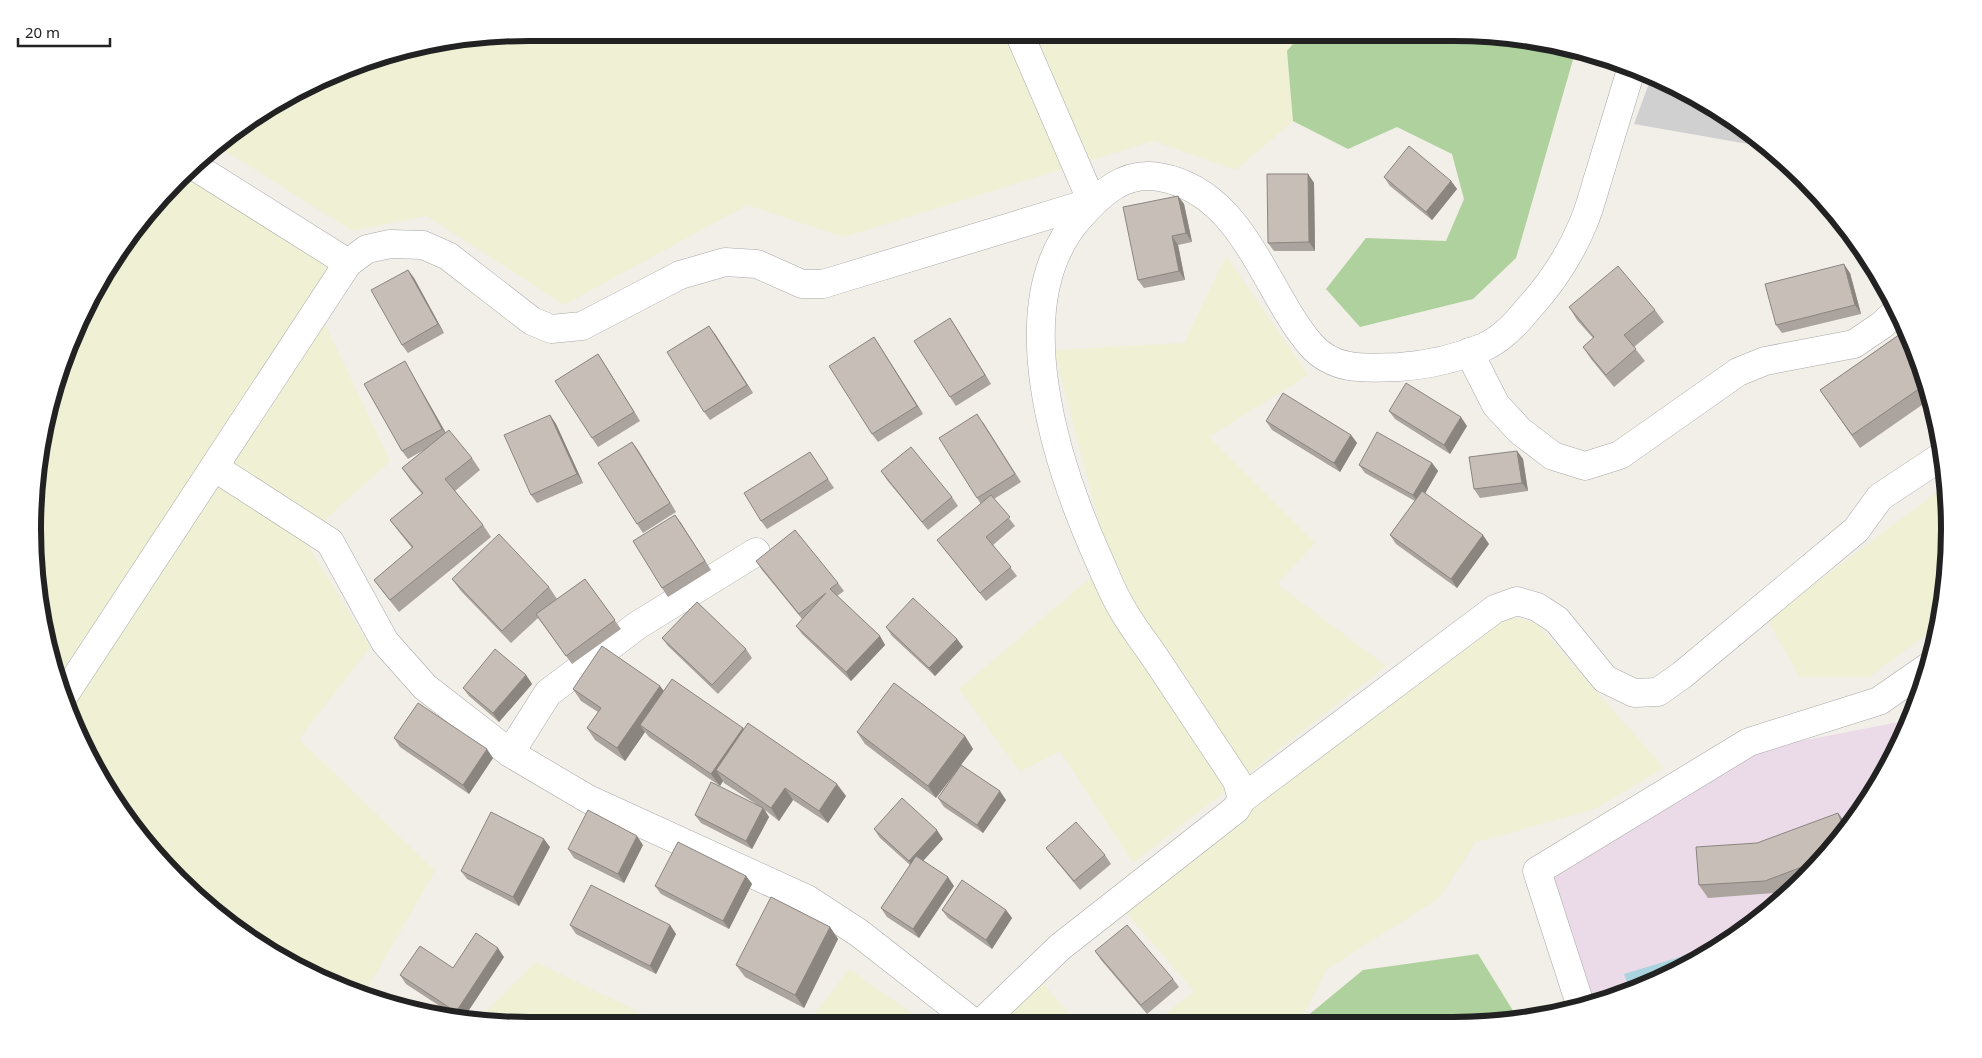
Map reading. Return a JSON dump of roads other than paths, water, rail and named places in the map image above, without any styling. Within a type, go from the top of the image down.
[{"type":"street","points":[[1023,41],[1092,202]]},
{"type":"street","points":[[1242,799],[1237,781],[1119,604],[1077,511],[1053,431],[1040,345],[1044,299],[1049,271],[1059,246],[1092,202],[1111,187],[1132,177],[1156,176],[1179,182],[1223,212],[1245,239],[1313,347],[1332,362],[1356,369],[1422,365],[1469,352],[1486,346],[1512,328],[1537,300],[1563,263],[1584,222],[1630,74]]},
{"type":"street","points":[[199,169],[348,263]]},
{"type":"street","points":[[68,689],[348,263],[367,249],[390,244],[422,245],[448,256],[532,321],[551,329],[582,326],[680,275],[726,262],[756,264],[802,284],[823,284],[1092,202]]},
{"type":"street","points":[[1469,352],[1496,404],[1520,431],[1553,456],[1585,466],[1620,455],[1738,372],[1765,361],[1854,344],[1891,316]]},
{"type":"street","points":[[987,1017],[1060,947],[1236,809],[1242,799],[1495,609],[1516,601],[1537,607],[1557,620],[1605,679],[1634,694],[1658,692],[1682,675],[1856,530],[1880,497],[1936,460]]},
{"type":"street","points":[[214,466],[330,542],[384,642],[425,687],[510,753],[588,799],[807,899],[859,932],[966,1017]]},
{"type":"street","points":[[510,753],[548,693],[638,625],[756,552]]},
{"type":"street","points":[[1578,1000],[1537,871],[1749,742],[1879,701],[1919,674]]},
{"type":"water","points":[[1693,953],[1628,984],[1624,974]]}]
